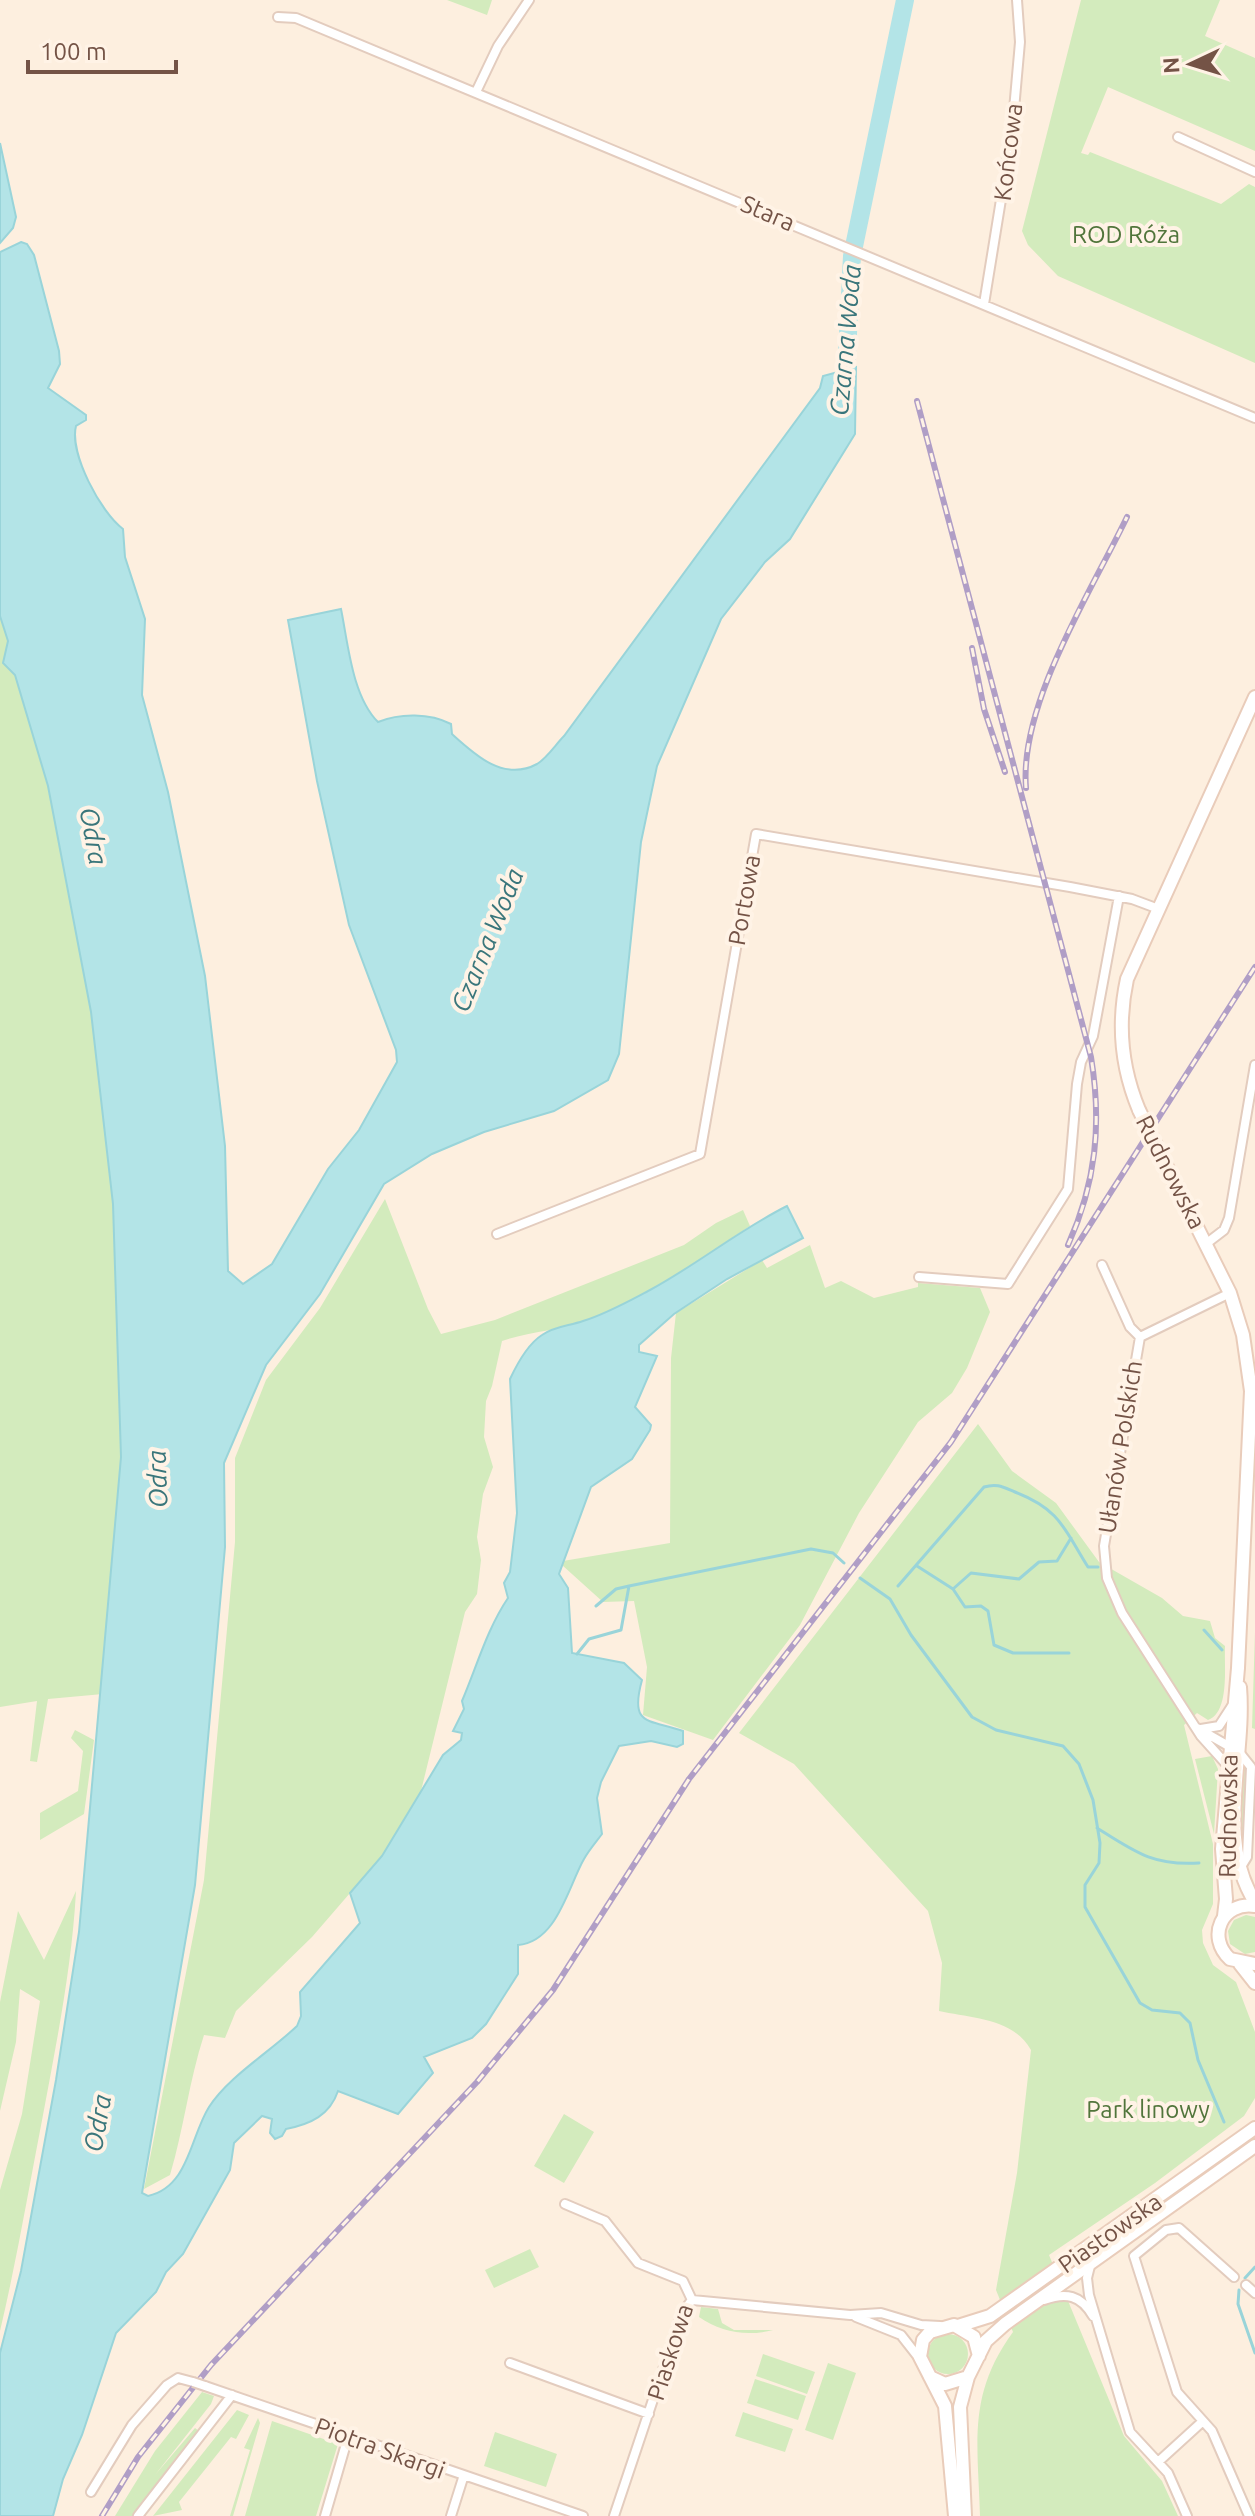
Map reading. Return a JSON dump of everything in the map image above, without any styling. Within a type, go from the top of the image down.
[{"type":"main road","name":"Rudnowska","points":[[1240,1964],[1230,1959],[1220,1947],[1218,1931],[1226,1899],[1222,1849],[1228,1767],[1234,1749],[1253,1410],[1248,1363],[1230,1293],[1139,1110],[1125,1067],[1120,1022],[1127,979],[1156,908],[1255,697]]},
{"type":"main road","name":"Rudnowska","points":[[1238,1668],[1232,1705],[1235,1836],[1238,1871],[1255,1904]]},
{"type":"main road","points":[[1224,1916],[1237,1907],[1255,1904]]},
{"type":"main road","points":[[1240,1964],[1255,1964]]},
{"type":"main road","points":[[1240,1964],[1255,1983]]},
{"type":"main road","name":"Piastowska","points":[[958,2326],[990,2316],[1255,2128]]},
{"type":"main road","name":"Piastowska","points":[[979,2357],[990,2337],[1030,2305],[1255,2146]]},
{"type":"main road","points":[[955,2516],[946,2412],[941,2393],[921,2363],[923,2340],[940,2326],[958,2326],[974,2337],[979,2357],[968,2377],[960,2407],[965,2516]]},
{"type":"main road","points":[[930,2377],[954,2384],[968,2377]]},
{"type":"street","points":[[476,92],[498,46],[529,0]]},
{"type":"street","name":"Końcowa","points":[[984,304],[1012,132],[1020,42],[1017,0]]},
{"type":"street","name":"Stara","points":[[278,17],[296,18],[1255,418]]},
{"type":"street","points":[[1178,137],[1255,172]]},
{"type":"street","name":"Portowa","points":[[497,1234],[700,1154],[756,834],[1119,896],[1156,908]]},
{"type":"street","points":[[919,1277],[1008,1284],[1063,1200],[1071,1175],[1081,1062],[1093,1036],[1119,896]]},
{"type":"street","points":[[1207,1243],[1224,1230],[1229,1218],[1255,1065]]},
{"type":"street","name":"Ułanów Polskich","points":[[1102,1265],[1130,1327],[1140,1337]]},
{"type":"street","name":"Ułanów Polskich","points":[[1228,1767],[1194,1725],[1122,1613],[1107,1578],[1104,1531],[1140,1337],[1145,1331],[1230,1293]]},
{"type":"street","points":[[1194,1725],[1207,1730],[1219,1726],[1232,1705]]},
{"type":"street","name":"Ułanów Polskich","points":[[1194,1725],[1234,1749]]},
{"type":"street","name":"Piaskowa","points":[[565,2204],[605,2221],[634,2260],[680,2279],[692,2300],[682,2313],[614,2516]]},
{"type":"street","points":[[1234,2277],[1179,2228],[1166,2230],[1134,2256],[1177,2392],[1217,2441],[1249,2516]]},
{"type":"street","points":[[1093,2259],[1088,2287],[1130,2432],[1158,2462],[1187,2516]]},
{"type":"street","points":[[1246,2285],[1255,2293]]},
{"type":"street","points":[[1030,2305],[1071,2295],[1083,2302],[1100,2331]]},
{"type":"street","points":[[692,2300],[850,2315],[881,2313],[921,2325],[940,2326]]},
{"type":"street","points":[[850,2315],[901,2335],[921,2363]]},
{"type":"street","points":[[510,2363],[649,2414]]},
{"type":"street","name":"Piotra Skargi","points":[[91,2492],[124,2436],[163,2388],[178,2378],[556,2512],[583,2516]]},
{"type":"street","points":[[138,2516],[232,2395]]},
{"type":"street","points":[[1158,2462],[1203,2421]]},
{"type":"street","points":[[325,2516],[348,2437]]},
{"type":"street","points":[[451,2516],[463,2478]]},
{"type":"green space","points":[[447,0],[492,0],[487,15]]},
{"type":"green space","name":"ROD Róża","points":[[1081,0],[1220,0],[1205,36],[1255,58],[1255,151],[1108,87],[1081,153],[1088,155],[1090,152],[1221,204],[1249,184],[1255,187],[1255,363],[1058,276],[1028,245],[1022,231]]},
{"type":"green space","points":[[0,616],[8,641],[3,663],[15,675],[48,786],[91,1012],[113,1204],[121,1457],[103,1694],[48,1699],[37,1762],[30,1761],[37,1701],[0,1707]]},
{"type":"green space","points":[[385,1199],[428,1309],[441,1334],[495,1320],[684,1245],[716,1223],[743,1210],[750,1226],[629,1302],[575,1324],[502,1341],[486,1401],[484,1437],[493,1467],[483,1494],[477,1537],[481,1560],[477,1594],[465,1612],[420,1795],[382,1856],[312,1937],[236,2011],[225,2038],[204,2035],[170,2175],[144,2189],[204,1880],[235,1542],[235,1458],[266,1380],[320,1308]]},
{"type":"green space","points":[[810,1245],[825,1288],[841,1281],[874,1298],[918,1287],[918,1283],[980,1288],[990,1312],[967,1368],[952,1393],[918,1422],[859,1513],[800,1625],[713,1740],[643,1715],[647,1667],[634,1601],[603,1602],[562,1565],[563,1561],[670,1543],[671,1358],[676,1313],[762,1260],[767,1268]]},
{"type":"green space","name":"Park linowy","points":[[978,1424],[1012,1471],[1056,1503],[1099,1562],[1162,1598],[1183,1616],[1210,1621],[1215,1638],[1225,1646],[1220,1708],[1208,1720],[1197,1713],[1184,1725],[1213,1844],[1213,1904],[1202,1930],[1203,1943],[1213,1965],[1236,1982],[1255,2032],[1255,2098],[1244,2116],[1155,2183],[1049,2255],[1124,2436],[1162,2481],[1178,2516],[980,2516],[978,2420],[988,2377],[1013,2332],[996,2290],[1017,2173],[1031,2050],[1014,2031],[1002,2025],[939,2011],[942,1963],[928,1911],[794,1764],[739,1733]]},
{"type":"green space","points":[[1255,1632],[1255,1729],[1252,1728]]},
{"type":"green space","points":[[75,1730],[94,1740],[84,1814],[40,1840],[40,1813],[78,1791],[83,1751],[71,1738]]},
{"type":"green space","points":[[1212,1756],[1218,1769],[1214,1834],[1195,1759]]},
{"type":"green space","points":[[1243,1759],[1247,1765],[1243,1858],[1240,1834]]},
{"type":"green space","points":[[76,1891],[59,2031],[0,2331],[0,2190],[22,2114],[40,2001],[20,1989],[16,2042],[0,2111],[0,2002],[18,1911],[44,1960]]},
{"type":"green space","points":[[1246,1915],[1255,1917],[1255,1952],[1245,1954],[1230,1944],[1228,1931],[1234,1920]]},
{"type":"green space","points":[[564,2114],[594,2132],[564,2183],[534,2166]]},
{"type":"green space","points":[[530,2249],[539,2267],[494,2288],[485,2270]]},
{"type":"green space","points":[[701,2307],[718,2309],[722,2323],[734,2330],[773,2330],[744,2333],[725,2330],[699,2317]]},
{"type":"green space","points":[[948,2334],[962,2340],[968,2354],[962,2368],[948,2374],[934,2368],[928,2354],[934,2340]]},
{"type":"green space","points":[[763,2354],[815,2372],[807,2394],[756,2376]]},
{"type":"green space","points":[[828,2363],[856,2373],[833,2440],[805,2430]]},
{"type":"green space","points":[[755,2379],[806,2396],[798,2420],[747,2403]]},
{"type":"green space","points":[[202,2392],[214,2396],[211,2404],[155,2475],[195,2428],[199,2431],[133,2516],[115,2516],[155,2451]]},
{"type":"green space","points":[[237,2410],[249,2415],[236,2439],[231,2437],[179,2502],[182,2510],[153,2516]]},
{"type":"green space","points":[[743,2412],[793,2429],[785,2452],[735,2436]]},
{"type":"green space","points":[[258,2418],[260,2423],[233,2516],[230,2516],[250,2450],[244,2448]]},
{"type":"green space","points":[[272,2421],[338,2444],[316,2516],[245,2516]]},
{"type":"green space","points":[[495,2432],[557,2454],[546,2487],[484,2466]]},
{"type":"water","points":[[0,143],[16,217],[13,228],[0,243]]},
{"type":"water","name":"Odra","points":[[21,242],[27,244],[34,255],[59,351],[60,364],[48,388],[86,415],[86,420],[76,426],[77,451],[89,482],[105,510],[123,529],[125,557],[145,619],[142,695],[168,792],[205,976],[225,1146],[228,1271],[243,1284],[272,1264],[328,1169],[359,1130],[397,1062],[396,1050],[349,925],[317,781],[288,620],[341,609],[357,684],[369,711],[378,722],[405,716],[434,718],[451,724],[452,734],[491,764],[513,770],[537,764],[564,736],[820,388],[823,376],[856,367],[855,434],[790,539],[765,562],[721,619],[657,766],[641,842],[619,1054],[608,1080],[554,1111],[484,1132],[432,1154],[384,1184],[320,1294],[266,1365],[224,1463],[225,1547],[195,1885],[142,2193],[148,2196],[172,2183],[217,2096],[297,2026],[301,2016],[300,1992],[360,1923],[350,1893],[382,1856],[443,1755],[461,1740],[462,1733],[453,1731],[464,1709],[462,1701],[488,1635],[508,1598],[504,1583],[510,1572],[517,1513],[510,1379],[523,1355],[547,1332],[592,1318],[634,1298],[787,1206],[803,1238],[727,1279],[674,1314],[639,1345],[639,1352],[657,1356],[635,1407],[651,1425],[650,1430],[632,1459],[591,1487],[559,1574],[568,1588],[572,1653],[624,1663],[642,1680],[638,1706],[640,1714],[652,1722],[683,1731],[683,1744],[677,1747],[651,1741],[619,1746],[601,1782],[597,1798],[602,1834],[584,1859],[560,1911],[543,1934],[531,1942],[518,1945],[518,1974],[486,2024],[472,2038],[424,2057],[433,2073],[398,2114],[338,2091],[325,2112],[311,2121],[286,2129],[282,2136],[275,2139],[270,2133],[272,2119],[262,2116],[234,2143],[230,2170],[183,2254],[166,2272],[156,2292],[116,2333],[82,2435],[63,2479],[53,2516],[0,2516],[0,2353],[21,2271],[79,1932],[121,1457],[113,1204],[91,1012],[48,786],[15,675],[3,663],[8,641],[0,616],[0,252]]},
{"type":"waterway","name":"Czarna Woda","points":[[845,391],[852,256],[905,0]]},
{"type":"waterway","points":[[898,1586],[984,1487],[993,1485],[1042,1506],[1060,1522],[1088,1567],[1098,1567]]},
{"type":"waterway","points":[[917,1566],[953,1589],[971,1573],[1019,1579],[1039,1562],[1057,1561],[1071,1538]]},
{"type":"waterway","points":[[577,1654],[589,1639],[621,1630],[629,1586],[811,1549],[833,1553],[844,1563]]},
{"type":"waterway","points":[[860,1578],[890,1599],[911,1635],[972,1717],[996,1730],[1063,1746],[1079,1764],[1093,1800],[1100,1843],[1099,1863],[1085,1885],[1085,1907],[1140,2003],[1152,2010],[1180,2013],[1190,2023],[1198,2060],[1224,2122]]},
{"type":"waterway","points":[[596,1606],[616,1589],[629,1586]]},
{"type":"waterway","points":[[953,1589],[965,1607],[981,1606],[988,1611],[994,1645],[1013,1653],[1069,1653]]},
{"type":"waterway","points":[[1204,1630],[1222,1650]]},
{"type":"waterway","points":[[1097,1828],[1145,1856],[1169,1862],[1199,1863]]},
{"type":"waterway","points":[[1245,2278],[1255,2267]]},
{"type":"waterway","points":[[1239,2290],[1238,2304],[1255,2353]]},
{"type":"railway","points":[[917,401],[1091,1057],[1096,1106],[1094,1153],[1085,1199],[1068,1245]]},
{"type":"railway","points":[[1026,788],[1027,755],[1045,685],[1127,517]]},
{"type":"railway","points":[[972,648],[984,709],[1005,772]]},
{"type":"railway","points":[[102,2516],[138,2457],[211,2365],[477,2082],[553,1990],[689,1779],[951,1442],[1255,967]]}]
